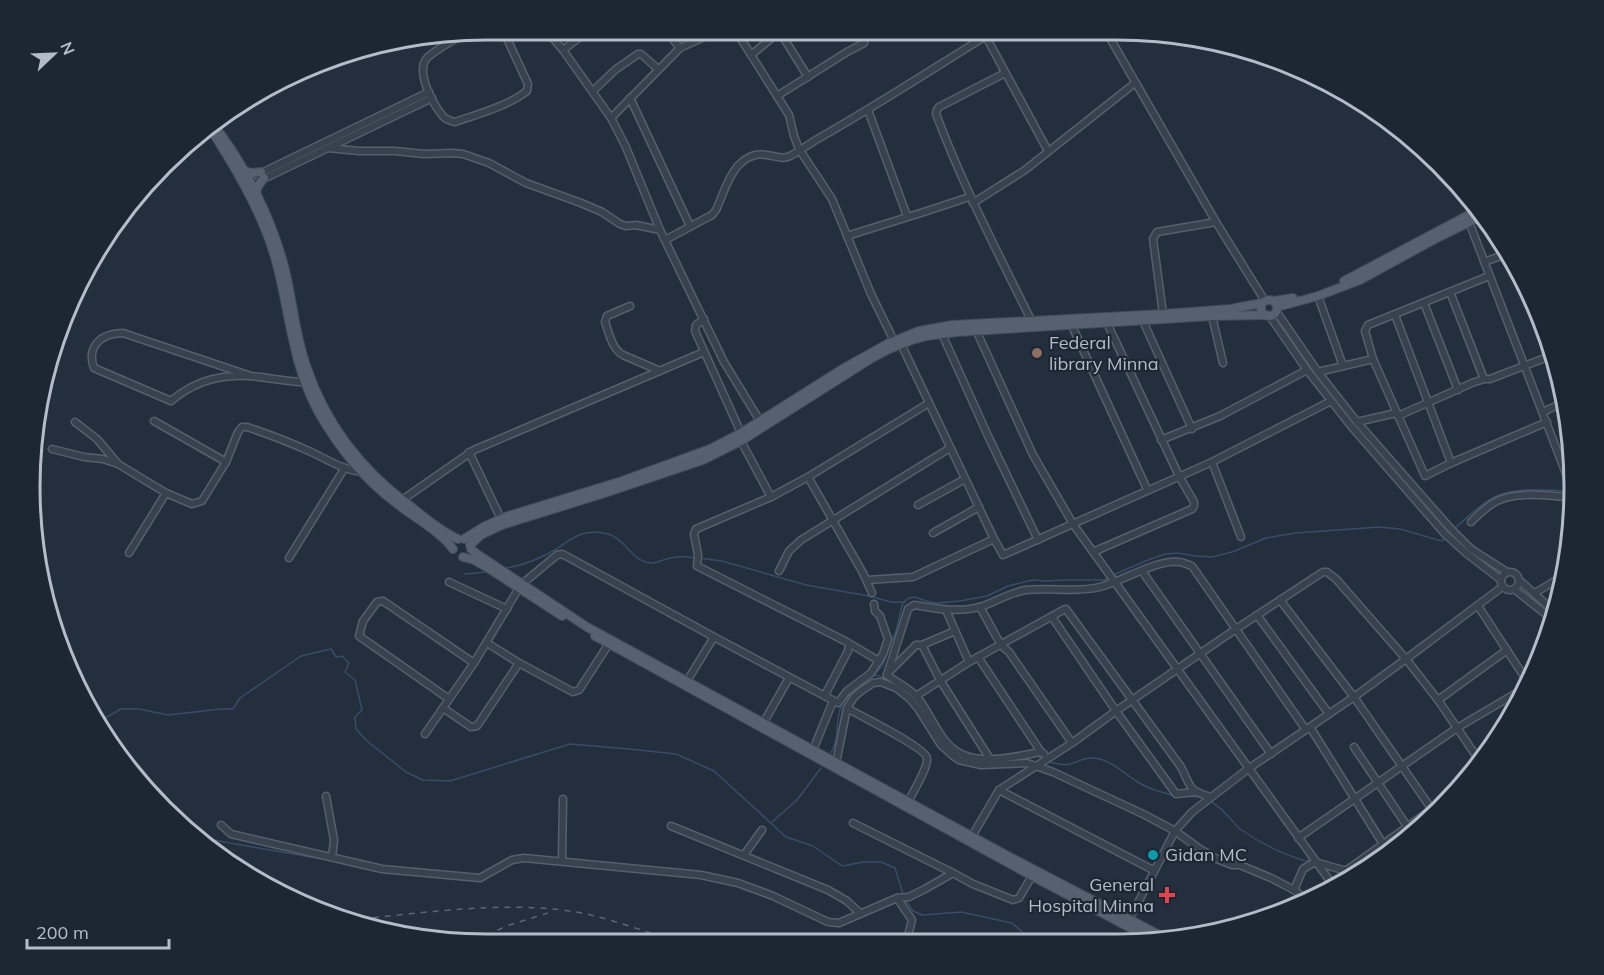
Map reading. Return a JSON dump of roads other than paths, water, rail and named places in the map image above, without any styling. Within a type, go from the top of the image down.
[{"type":"main road","points":[[217,131],[244,171],[276,259],[292,340],[305,382],[319,413],[361,472],[395,503],[441,537],[455,554],[495,570],[587,627],[762,725],[908,802],[1032,876],[1153,933]]},
{"type":"main road","points":[[214,134],[256,195],[282,258],[306,366],[320,399],[338,430],[359,459],[380,482],[446,532],[466,543],[495,570]]},
{"type":"main road","points":[[244,171],[263,175],[256,195]]},
{"type":"main road","points":[[1264,302],[1261,308],[1272,310],[1339,283],[1470,214]]},
{"type":"main road","points":[[466,543],[485,526],[501,519],[659,468],[741,437],[760,421],[844,368],[898,343],[927,336],[976,330],[1072,326],[1272,310],[1360,280],[1474,220]]},
{"type":"main road","points":[[453,549],[454,543],[466,543],[502,525],[663,475],[703,459],[920,330],[952,325],[1230,309],[1271,300],[1272,310]]},
{"type":"main road","points":[[463,557],[469,553],[466,543]]},
{"type":"main road","points":[[521,586],[608,645],[762,725],[1128,922],[1146,934]]},
{"type":"street","points":[[452,42],[428,58],[423,65],[422,73],[443,116],[455,122],[490,110],[527,91],[528,84],[507,40]]},
{"type":"street","points":[[554,40],[611,118],[625,144],[660,230],[729,370],[760,421]]},
{"type":"street","points":[[563,50],[576,40]]},
{"type":"street","points":[[673,40],[680,48]]},
{"type":"street","points":[[611,118],[680,48],[697,40]]},
{"type":"street","points":[[742,40],[789,115],[800,149],[832,199],[871,294],[929,403],[1002,553],[1006,555],[1147,489],[1212,462],[1331,401]]},
{"type":"street","points":[[751,55],[770,40]]},
{"type":"street","points":[[785,40],[808,77]]},
{"type":"street","points":[[777,96],[864,43],[865,40]]},
{"type":"street","points":[[665,240],[712,215],[735,169],[741,163],[758,154],[789,157],[868,110],[976,40]]},
{"type":"street","points":[[988,40],[1048,151]]},
{"type":"street","points":[[1111,40],[1264,302]]},
{"type":"street","points":[[593,91],[615,70],[638,54],[658,69]]},
{"type":"street","points":[[1005,73],[937,110],[936,114],[971,200],[1032,322]]},
{"type":"street","points":[[847,236],[907,216],[971,200],[1017,175],[1135,83]]},
{"type":"street","points":[[263,175],[328,148],[431,95]]},
{"type":"street","points":[[247,183],[431,95]]},
{"type":"street","points":[[630,98],[690,226]]},
{"type":"street","points":[[868,110],[907,216]]},
{"type":"street","points":[[328,148],[359,152],[463,154],[489,163],[526,183],[602,212],[620,224],[660,230]]},
{"type":"street","points":[[1163,314],[1154,235],[1156,232],[1216,222]]},
{"type":"street","points":[[1469,222],[1563,469]]},
{"type":"street","points":[[1484,262],[1499,257]]},
{"type":"street","points":[[1490,276],[1368,325],[1365,331],[1373,359],[1424,476],[1547,422]]},
{"type":"street","points":[[1450,292],[1484,380]]},
{"type":"street","points":[[1318,296],[1343,366]]},
{"type":"street","points":[[1424,303],[1458,390]]},
{"type":"street","points":[[630,306],[605,318],[614,346],[623,356],[660,371]]},
{"type":"street","points":[[1272,310],[1307,370],[1351,426],[1448,532],[1508,590],[1514,589],[1518,584],[1518,579]]},
{"type":"street","points":[[1272,310],[1357,422],[1448,532]]},
{"type":"street","points":[[1395,315],[1451,463]]},
{"type":"street","points":[[1212,316],[1223,363]]},
{"type":"street","points":[[704,319],[695,327],[704,352],[741,437],[771,497]]},
{"type":"street","points":[[1143,321],[1192,429]]},
{"type":"street","points":[[1093,552],[1192,509],[1194,506],[1107,323]]},
{"type":"street","points":[[1072,326],[1147,489]]},
{"type":"street","points":[[976,330],[1033,455],[1073,524],[1329,880]]},
{"type":"street","points":[[251,376],[214,378],[198,383],[171,401],[94,368],[91,360],[93,350],[106,335],[123,333],[251,376],[305,382]]},
{"type":"street","points":[[942,334],[988,438],[1038,540]]},
{"type":"street","points":[[402,500],[469,452],[704,352]]},
{"type":"street","points":[[1318,372],[1373,359]]},
{"type":"street","points":[[1357,422],[1397,414],[1544,359]]},
{"type":"street","points":[[1161,440],[1220,416],[1307,370]]},
{"type":"street","points":[[879,661],[705,570],[697,564],[698,555],[694,534],[696,529],[771,497],[808,477],[929,403]]},
{"type":"street","points":[[1543,412],[1556,406]]},
{"type":"street","points":[[75,422],[97,440],[118,464]]},
{"type":"street","points":[[154,422],[226,462]]},
{"type":"street","points":[[52,449],[118,464],[166,493],[192,504],[201,501],[226,462],[242,427],[309,451],[344,469],[361,472]]},
{"type":"street","points":[[779,571],[794,546],[832,520],[950,448]]},
{"type":"street","points":[[469,452],[501,519]]},
{"type":"street","points":[[1212,462],[1241,537]]},
{"type":"street","points":[[290,558],[344,469]]},
{"type":"street","points":[[808,477],[867,580],[872,593]]},
{"type":"street","points":[[918,505],[965,479]]},
{"type":"street","points":[[129,553],[166,493]]},
{"type":"street","points":[[1471,522],[1495,501],[1507,496],[1564,496]]},
{"type":"street","points":[[933,533],[979,507]]},
{"type":"street","points":[[867,580],[913,577],[994,538]]},
{"type":"street","points":[[1457,541],[1507,572],[1514,573],[1547,605]]},
{"type":"street","points":[[425,734],[487,643],[521,586],[557,555],[562,554],[838,703],[847,691],[871,673],[888,639],[874,604]]},
{"type":"street","points":[[887,675],[908,609],[914,605],[946,610],[980,607],[1020,591],[1091,589],[1166,562],[1179,562],[1192,566],[1308,729],[1383,844]]},
{"type":"street","points":[[1142,571],[1271,754]]},
{"type":"street","points":[[971,839],[999,790],[1323,572],[1327,572],[1336,579],[1406,659],[1438,700],[1475,754]]},
{"type":"street","points":[[1128,922],[1175,831],[1191,812],[1478,606],[1502,583],[1503,575],[1507,572]]},
{"type":"street","points":[[449,582],[507,609]]},
{"type":"street","points":[[1535,593],[1553,582]]},
{"type":"street","points":[[1514,589],[1545,614]]},
{"type":"street","points":[[1280,600],[1354,697],[1430,807]]},
{"type":"street","points":[[449,699],[360,636],[364,619],[377,602],[383,601],[474,663]]},
{"type":"street","points":[[1478,606],[1522,674]]},
{"type":"street","points":[[980,607],[1001,645],[1009,651],[1072,743]]},
{"type":"street","points":[[916,696],[969,662],[1065,609],[1068,610],[1181,767],[1195,792]]},
{"type":"street","points":[[946,610],[969,662]]},
{"type":"street","points":[[1257,615],[1329,714]]},
{"type":"street","points":[[1052,617],[1176,794],[1195,792],[1212,797]]},
{"type":"street","points":[[887,675],[916,645],[922,645],[955,631]]},
{"type":"street","points":[[687,681],[714,637]]},
{"type":"street","points":[[487,643],[573,692],[576,692],[608,645]]},
{"type":"street","points":[[825,695],[848,651],[849,644]]},
{"type":"street","points":[[922,645],[940,680],[990,759]]},
{"type":"street","points":[[1438,700],[1507,650]]},
{"type":"street","points":[[978,657],[1041,752],[1049,758]]},
{"type":"street","points":[[443,708],[471,727],[477,726],[519,663]]},
{"type":"street","points":[[887,675],[916,696],[948,744],[968,758],[1015,757],[1041,752]]},
{"type":"street","points":[[762,725],[789,678]]},
{"type":"street","points":[[836,763],[847,708],[861,691],[873,683],[881,682],[896,688],[910,699],[920,710],[941,745],[960,760],[981,765],[1027,763],[1038,765],[1175,831],[1217,859],[1232,865],[1240,865],[1300,895]]},
{"type":"street","points":[[1298,838],[1457,728],[1512,695]]},
{"type":"street","points":[[813,750],[833,701]]},
{"type":"street","points":[[847,708],[908,741],[925,755],[927,760],[925,769],[908,802]]},
{"type":"street","points":[[1354,747],[1407,826]]},
{"type":"street","points":[[999,790],[1153,870]]},
{"type":"street","points":[[327,796],[334,840],[332,857]]},
{"type":"street","points":[[562,860],[563,799]]},
{"type":"street","points":[[852,823],[972,884],[1013,900],[1019,898],[1032,876]]},
{"type":"street","points":[[1294,890],[1303,869],[1315,862],[1345,870],[1412,823]]},
{"type":"street","points":[[221,825],[231,834],[382,869],[480,878],[512,860],[524,858],[701,875],[738,883],[773,896],[828,922],[838,923],[899,898],[909,897],[954,873]]},
{"type":"street","points":[[671,826],[828,890],[860,913]]},
{"type":"street","points":[[744,855],[762,830]]},
{"type":"street","points":[[899,898],[912,920],[908,934]]},
{"type":"waterway","points":[[1455,528],[1486,502],[1505,493],[1531,490],[1564,491]]},
{"type":"waterway","points":[[1113,575],[1165,554],[1212,557],[1232,552],[1266,538],[1296,533],[1379,527],[1400,529],[1442,541],[1445,538]]},
{"type":"waterway","points":[[506,568],[539,558],[575,537],[599,532],[617,539],[635,556],[650,563],[677,557],[695,558]]},
{"type":"waterway","points":[[699,558],[722,561],[806,585],[891,602],[905,602]]},
{"type":"waterway","points":[[464,574],[487,572]]},
{"type":"waterway","points":[[873,675],[882,667],[897,628],[902,605],[908,598],[915,597],[936,603],[960,601],[987,596],[1008,586],[1033,580],[1104,580],[1109,577]]},
{"type":"waterway","points":[[105,718],[121,709],[139,709],[168,715],[233,709],[240,698],[301,656],[331,649],[336,657],[342,656],[349,663],[345,672],[355,680],[362,710],[355,717],[356,729],[367,741],[406,772],[423,780],[450,781],[570,744],[676,754],[714,771],[786,837],[813,846],[842,866],[881,862],[895,868],[903,894]]},
{"type":"waterway","points":[[875,675],[888,679]]},
{"type":"waterway","points":[[831,753],[836,740],[838,716],[842,705],[862,683]]},
{"type":"waterway","points":[[1033,757],[1038,756],[1042,759]]},
{"type":"waterway","points":[[1047,761],[1064,765],[1087,758],[1100,759],[1137,782],[1174,796]]},
{"type":"waterway","points":[[772,822],[797,800],[821,768]]},
{"type":"waterway","points":[[1182,796],[1201,797]]},
{"type":"waterway","points":[[1212,802],[1224,811],[1240,829],[1255,839],[1288,855],[1305,861],[1309,860]]},
{"type":"waterway","points":[[213,840],[322,859]]},
{"type":"waterway","points":[[904,898],[913,911],[922,915],[961,912],[1012,923],[1025,934]]},
{"type":"railway","points":[[369,918],[502,907],[532,908],[591,915],[654,934]]},
{"type":"railway","points":[[490,934],[506,926],[548,913]]},
{"type":"place","name":"Federal library Minna","points":[[1037,353]]},
{"type":"place","name":"Gidan MC","points":[[1153,855]]},
{"type":"place","name":"General Hospital Minna","points":[[1167,895]]}]
